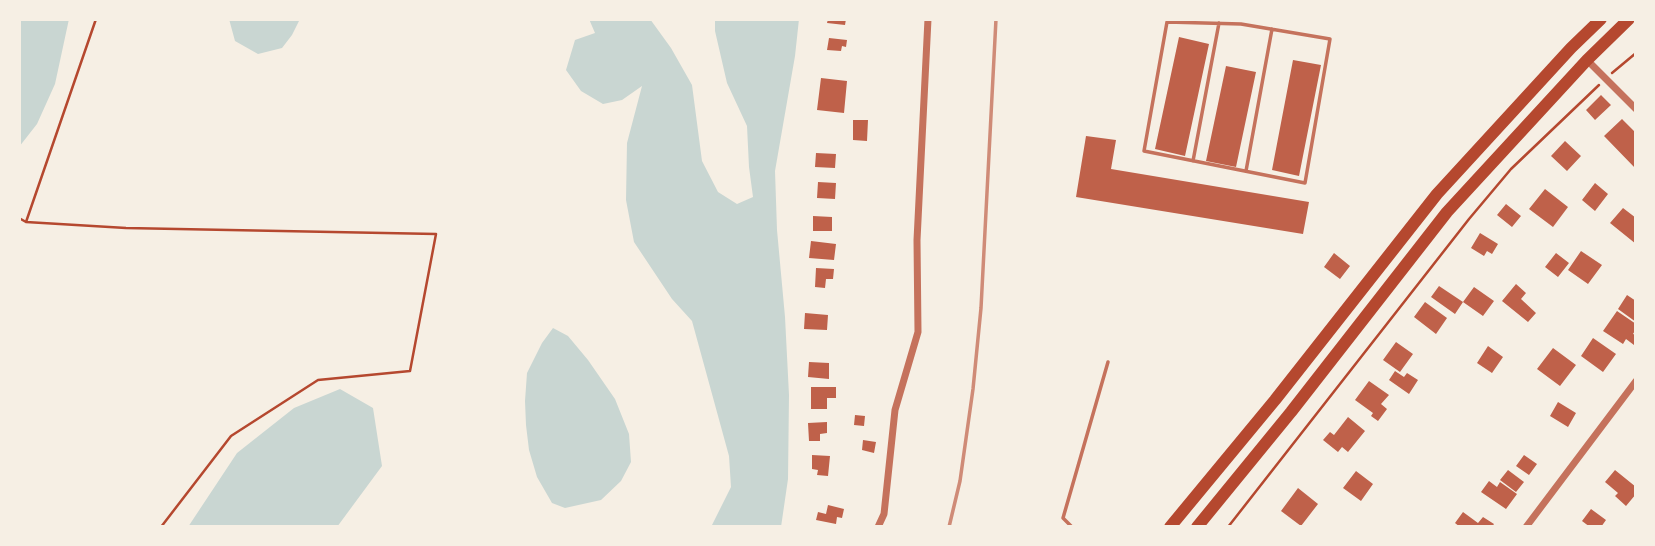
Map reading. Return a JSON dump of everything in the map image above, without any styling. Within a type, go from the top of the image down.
[{"type":"main road","points":[[1170,527],[1275,400],[1437,194],[1601,19]]},
{"type":"main road","points":[[1197,527],[1291,412],[1447,212],[1587,60],[1629,19]]},
{"type":"street","points":[[878,527],[884,514],[895,410],[918,332],[917,240],[928,19]]},
{"type":"street","points":[[1587,60],[1636,110]]},
{"type":"street","points":[[1526,527],[1636,381]]},
{"type":"lane","points":[[1167,22],[1242,22],[1330,39],[1305,183],[1144,152],[1167,22]]},
{"type":"lane","points":[[1193,161],[1219,23]]},
{"type":"lane","points":[[1246,171],[1272,29]]},
{"type":"lane","points":[[1073,527],[1063,518],[1108,362]]},
{"type":"path","points":[[26,222],[96,19]]},
{"type":"path","points":[[1228,527],[1511,169],[1636,53]]},
{"type":"path","points":[[19,218],[26,222],[127,228],[436,234],[410,370],[318,380],[231,436],[161,527]]},
{"type":"shaded area","points":[[19,19],[69,19],[55,84],[37,124],[19,147]]},
{"type":"shaded area","points":[[229,19],[300,19],[282,48],[258,54],[235,41]]},
{"type":"shaded area","points":[[589,19],[650,19],[671,48],[692,85],[702,161],[718,192],[737,204],[753,197],[747,126],[727,83],[715,31],[715,19],[799,19],[775,171],[789,395],[788,479],[781,527],[711,527],[731,487],[729,456],[692,321],[672,299],[634,242],[626,200],[627,143],[642,86],[622,100],[603,104],[581,91],[566,70],[575,40],[595,33]]},
{"type":"shaded area","points":[[553,328],[568,336],[615,399],[629,434],[631,462],[621,481],[601,500],[565,508],[552,503],[537,477],[529,450],[526,425],[527,373]]},
{"type":"shaded area","points":[[340,389],[373,408],[382,466],[337,527],[188,527],[237,453],[294,408]]},
{"type":"building","points":[[828,19],[846,19],[845,25],[827,23]]},
{"type":"building","points":[[1179,37],[1209,44],[1185,156],[1155,149]]},
{"type":"building","points":[[829,38],[847,40],[846,47],[842,46],[841,51],[827,50]]},
{"type":"building","points":[[1293,60],[1321,65],[1299,176],[1272,170]]},
{"type":"building","points":[[1226,66],[1256,72],[1236,167],[1206,161]]},
{"type":"building","points":[[821,78],[847,81],[844,113],[817,110]]},
{"type":"building","points":[[1601,95],[1611,105],[1595,120],[1586,110]]},
{"type":"building","points":[[1622,119],[1636,133],[1636,169],[1604,136]]},
{"type":"building","points":[[853,120],[868,120],[867,141],[853,140]]},
{"type":"building","points":[[1086,136],[1116,140],[1111,169],[1309,202],[1303,234],[1076,197]]},
{"type":"building","points":[[1565,141],[1581,156],[1567,171],[1551,156]]},
{"type":"building","points":[[816,153],[836,154],[835,168],[815,167]]},
{"type":"building","points":[[818,182],[836,183],[835,199],[817,198]]},
{"type":"building","points":[[1595,183],[1608,194],[1595,211],[1582,200]]},
{"type":"building","points":[[1545,189],[1568,207],[1553,227],[1529,209]]},
{"type":"building","points":[[1506,204],[1521,216],[1512,227],[1497,215]]},
{"type":"building","points":[[1623,208],[1636,218],[1636,244],[1610,223]]},
{"type":"building","points":[[813,216],[832,217],[832,231],[813,231]]},
{"type":"building","points":[[1480,233],[1498,244],[1492,254],[1487,251],[1484,256],[1471,248]]},
{"type":"building","points":[[811,241],[836,244],[834,260],[809,258]]},
{"type":"building","points":[[1581,251],[1602,265],[1588,284],[1568,270]]},
{"type":"building","points":[[1334,253],[1350,266],[1340,279],[1324,267]]},
{"type":"building","points":[[1556,253],[1569,263],[1558,277],[1545,267]]},
{"type":"building","points":[[816,268],[834,269],[833,279],[826,279],[825,288],[815,287]]},
{"type":"building","points":[[1516,284],[1526,293],[1521,299],[1536,313],[1528,322],[1502,301]]},
{"type":"building","points":[[1439,286],[1463,302],[1455,314],[1431,297]]},
{"type":"building","points":[[1474,287],[1494,301],[1483,316],[1463,302]]},
{"type":"building","points":[[1627,295],[1636,301],[1636,322],[1618,309]]},
{"type":"building","points":[[1425,302],[1447,318],[1436,334],[1414,317]]},
{"type":"building","points":[[1617,311],[1636,324],[1634,345],[1626,339],[1623,344],[1603,331]]},
{"type":"building","points":[[805,313],[828,315],[827,330],[804,329]]},
{"type":"building","points":[[1593,338],[1616,354],[1603,372],[1581,356]]},
{"type":"building","points":[[1396,342],[1413,354],[1400,372],[1383,360]]},
{"type":"building","points":[[1488,346],[1503,357],[1492,373],[1477,363]]},
{"type":"building","points":[[1553,348],[1576,365],[1560,386],[1537,369]]},
{"type":"building","points":[[809,362],[829,363],[829,379],[808,377]]},
{"type":"building","points":[[1395,371],[1404,377],[1407,373],[1418,380],[1409,394],[1389,380]]},
{"type":"building","points":[[1369,381],[1389,395],[1381,404],[1387,409],[1378,421],[1371,416],[1373,413],[1355,400]]},
{"type":"building","points":[[811,387],[836,387],[836,398],[827,398],[827,409],[811,409]]},
{"type":"building","points":[[1558,402],[1576,413],[1568,427],[1550,416]]},
{"type":"building","points":[[855,415],[865,416],[864,426],[854,425]]},
{"type":"building","points":[[1348,417],[1365,431],[1348,452],[1342,447],[1338,452],[1323,440],[1330,432],[1334,435]]},
{"type":"building","points":[[827,422],[827,433],[820,434],[820,441],[809,441],[808,423]]},
{"type":"building","points":[[863,440],[876,442],[874,453],[862,450]]},
{"type":"building","points":[[812,455],[830,456],[828,476],[817,475],[818,470],[812,469]]},
{"type":"building","points":[[1524,455],[1537,464],[1529,475],[1516,466]]},
{"type":"building","points":[[1508,470],[1524,482],[1516,492],[1500,480]]},
{"type":"building","points":[[1615,470],[1636,487],[1636,494],[1626,506],[1615,496],[1618,493],[1605,482]]},
{"type":"building","points":[[1356,471],[1373,484],[1361,501],[1343,488]]},
{"type":"building","points":[[1489,481],[1497,487],[1500,482],[1517,494],[1506,509],[1481,492]]},
{"type":"building","points":[[1298,488],[1318,504],[1301,526],[1281,511]]},
{"type":"building","points":[[828,505],[844,509],[842,518],[837,517],[836,524],[816,520],[818,512],[826,514]]},
{"type":"building","points":[[1591,509],[1606,520],[1601,527],[1590,527],[1582,521]]},
{"type":"building","points":[[1463,512],[1478,523],[1483,517],[1494,524],[1492,527],[1460,527],[1455,523]]},
{"type":"railway","points":[[949,527],[960,481],[981,308],[996,19]]}]
